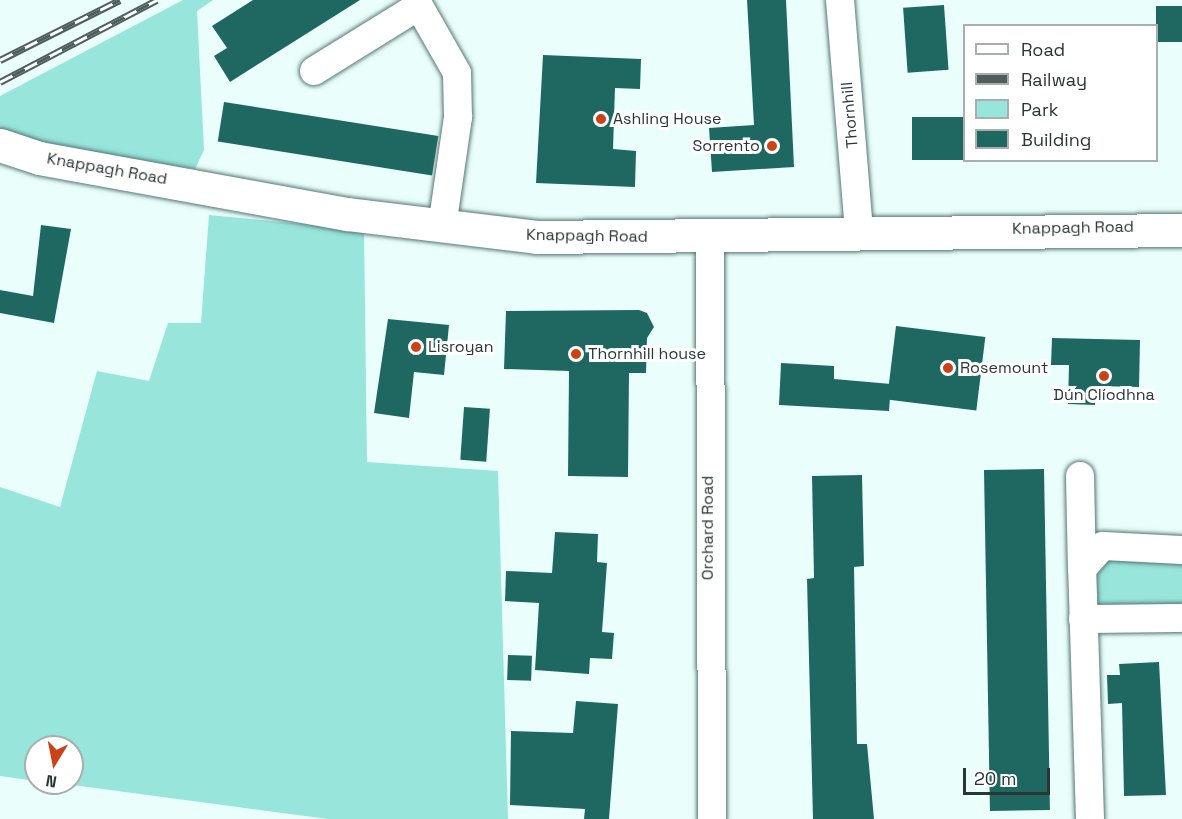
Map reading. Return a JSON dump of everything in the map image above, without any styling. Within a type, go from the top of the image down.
[{"type":"main road","name":"Knappagh Road","points":[[0,145],[39,158],[442,227],[537,237],[710,238],[859,230],[1182,230]]},
{"type":"street","name":"Thornhill","points":[[840,0],[859,230]]},
{"type":"street","points":[[314,71],[424,3],[457,73],[458,117],[442,227]]},
{"type":"street","name":"Orchard Road","points":[[710,238],[712,819]]},
{"type":"street","points":[[1080,476],[1090,819]]},
{"type":"street","points":[[1082,569],[1103,546],[1182,550]]},
{"type":"street","points":[[1083,619],[1182,618]]},
{"type":"green space","points":[[183,0],[213,0],[197,11],[204,150],[195,169],[42,145],[0,131],[0,96]]},
{"type":"green space","points":[[209,215],[364,230],[367,462],[498,471],[508,819],[328,819],[84,786],[84,735],[24,735],[24,779],[0,776],[0,487],[60,507],[97,371],[149,381],[168,323],[201,323]]},
{"type":"green space","points":[[1105,559],[1182,563],[1182,605],[1105,610],[1097,603],[1095,580]]},
{"type":"building","points":[[253,0],[360,0],[230,82],[214,56],[227,48],[212,26]]},
{"type":"building","points":[[747,0],[786,0],[794,167],[712,172],[709,128],[754,125]]},
{"type":"building","points":[[944,5],[949,70],[908,73],[903,8]]},
{"type":"building","points":[[1156,6],[1182,6],[1182,42],[1158,42],[1158,24],[1156,24]]},
{"type":"building","name":"Ashling House","points":[[543,55],[641,59],[640,89],[615,88],[613,149],[636,151],[635,187],[536,183]]},
{"type":"building","points":[[224,102],[438,136],[432,175],[218,142]]},
{"type":"building","points":[[912,117],[963,117],[963,160],[912,160]]},
{"type":"building","points":[[41,225],[71,229],[54,323],[0,313],[0,290],[33,296]]},
{"type":"building","points":[[639,310],[647,313],[654,327],[647,338],[646,373],[629,373],[628,477],[568,476],[569,371],[504,369],[506,311]]},
{"type":"building","name":"Lisroyan","points":[[388,319],[449,325],[444,375],[414,372],[409,418],[374,413]]},
{"type":"building","name":"Rosemount","points":[[896,326],[985,337],[976,410],[887,399]]},
{"type":"building","name":"Dún Clíodhna","points":[[1052,338],[1140,340],[1139,387],[1095,386],[1095,405],[1068,404],[1069,365],[1051,365]]},
{"type":"building","points":[[781,363],[834,366],[834,379],[891,384],[889,411],[779,405]]},
{"type":"building","points":[[464,407],[490,409],[486,462],[460,460]]},
{"type":"building","points":[[1044,469],[1050,810],[990,811],[984,470]]},
{"type":"building","points":[[862,475],[864,566],[854,567],[857,744],[867,744],[874,819],[813,819],[807,579],[814,578],[812,476]]},
{"type":"building","points":[[555,532],[598,534],[597,562],[607,563],[602,632],[614,633],[612,659],[590,658],[589,674],[535,670],[539,603],[505,601],[506,571],[552,573]]},
{"type":"building","points":[[508,655],[532,656],[531,681],[507,680]]},
{"type":"building","points":[[1159,662],[1166,795],[1124,796],[1122,703],[1108,704],[1107,675],[1120,675],[1119,664]]},
{"type":"building","points":[[576,701],[618,704],[609,819],[584,819],[585,809],[510,805],[511,731],[573,733]]},
{"type":"railway","points":[[0,60],[120,0]]},
{"type":"railway","points":[[0,82],[157,0]]},
{"type":"place","name":"Ashling House","points":[[601,119]]},
{"type":"place","name":"Sorrento","points":[[772,146]]},
{"type":"place","name":"Lisroyan","points":[[416,347]]},
{"type":"place","name":"Thornhill house","points":[[576,354]]},
{"type":"place","name":"Rosemount","points":[[948,368]]},
{"type":"place","name":"Dún Clíodhna","points":[[1104,376]]}]
